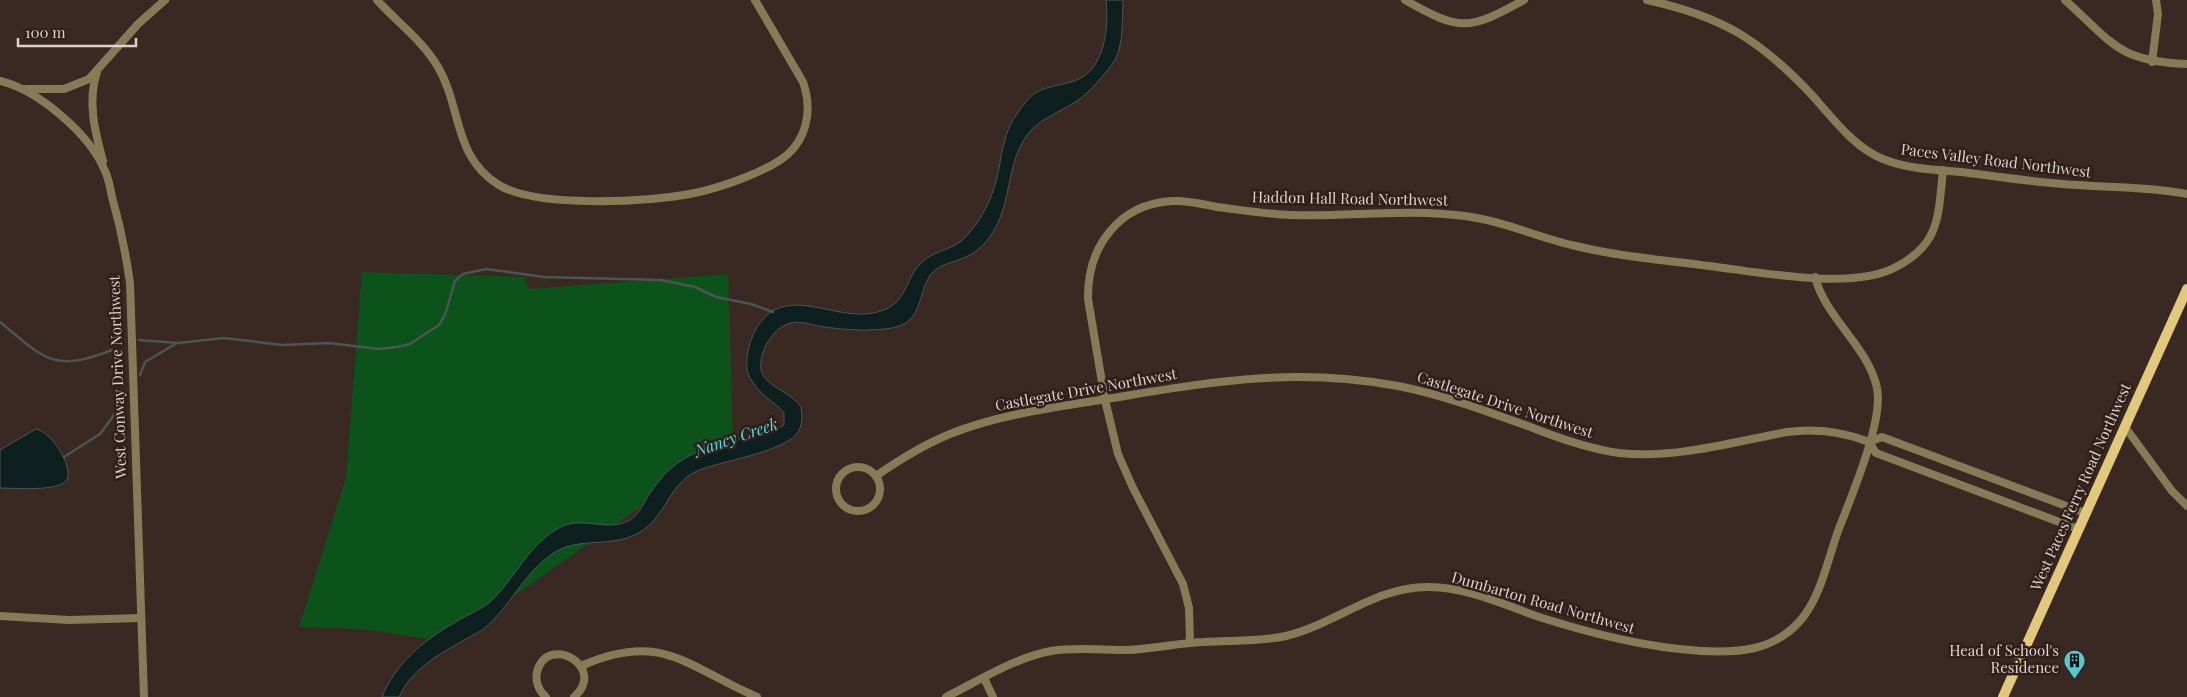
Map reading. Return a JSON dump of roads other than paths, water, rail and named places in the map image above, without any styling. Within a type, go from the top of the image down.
[{"type":"main road","name":"West Paces Ferry Road Northwest","points":[[2004,697],[2187,289]]},
{"type":"street","points":[[25,89],[64,89],[80,84],[97,72],[138,24],[165,0]]},
{"type":"street","points":[[377,0],[420,43],[438,68],[450,97],[465,146],[478,167],[487,176],[511,192],[523,196],[593,200],[668,197],[704,190],[761,170],[776,163],[792,150],[804,132],[807,120],[807,92],[755,0]]},
{"type":"street","points":[[1405,0],[1444,20],[1470,24],[1494,16],[1524,0]]},
{"type":"street","name":"Paces Valley Road Northwest","points":[[1647,0],[1696,12],[1734,29],[1752,40],[1790,72],[1852,138],[1869,152],[1898,164],[2077,185],[2162,189],[2187,194]]},
{"type":"street","points":[[2065,0],[2110,43],[2136,58],[2152,62],[2187,64]]},
{"type":"street","points":[[2152,62],[2158,14],[2156,0]]},
{"type":"street","points":[[97,72],[92,86],[92,103],[97,141],[105,170]]},
{"type":"street","name":"West Conway Drive Northwest","points":[[0,81],[25,89],[50,106],[80,134],[93,150],[105,170],[118,217],[130,284],[144,697]]},
{"type":"street","name":"Haddon Hall Road Northwest","points":[[1190,643],[1189,608],[1184,584],[1123,469],[1113,438],[1088,299],[1091,266],[1101,242],[1117,224],[1138,210],[1161,202],[1184,202],[1250,212],[1289,215],[1433,214],[1462,216],[1498,222],[1572,246],[1608,254],[1815,278],[1873,276],[1894,268],[1912,257],[1927,243],[1934,231],[1944,170]]},
{"type":"street","points":[[1815,278],[1823,300],[1867,364],[1874,378],[1878,406],[1870,442]]},
{"type":"street","name":"Castlegate Drive Northwest","points":[[876,476],[925,445],[974,426],[1012,415],[1236,379],[1321,376],[1374,382],[1426,392],[1575,443],[1620,453],[1650,455],[1679,453],[1806,430],[1836,432],[1870,442],[1882,437],[2085,513]]},
{"type":"street","points":[[2124,427],[2172,491],[2187,506]]},
{"type":"street","name":"Castlegate Drive Northwest","points":[[1870,442],[1876,454],[2078,529]]},
{"type":"street","name":"Dumbarton Road Northwest","points":[[946,697],[1022,660],[1053,651],[1140,649],[1190,643],[1253,641],[1285,636],[1320,625],[1383,594],[1405,588],[1427,587],[1460,591],[1586,632],[1634,644],[1727,653],[1755,650],[1788,633],[1811,606],[1870,442]]},
{"type":"street","points":[[863,467],[876,476],[880,489],[876,502],[871,507],[858,511],[844,507],[840,502],[836,487],[838,480],[848,469],[863,467]]},
{"type":"street","points":[[0,616],[70,620],[141,618]]},
{"type":"street","points":[[581,666],[621,652],[642,651],[661,653],[689,661],[757,697]]},
{"type":"street","points":[[546,697],[538,686],[536,678],[541,664],[547,658],[554,655],[569,656],[581,666],[584,682],[574,697]]},
{"type":"street","points":[[984,678],[993,697]]},
{"type":"waterway","points":[[139,340],[178,343],[224,338],[282,345],[329,343],[378,349],[397,347],[410,344],[439,325],[445,315],[455,281],[463,274],[486,269],[544,277],[661,280],[695,287],[716,297],[751,304],[773,312]]},
{"type":"waterway","points":[[0,322],[40,353],[62,361],[76,361],[112,350]]},
{"type":"waterway","points":[[140,375],[145,362],[177,343]]},
{"type":"waterway","points":[[64,457],[100,434],[114,415],[123,394]]},
{"type":"place","name":"Head of School's Residence","points":[[2075,679]]},
{"type":"water label","name":"Nancy Creek","points":[[736,437]]}]
